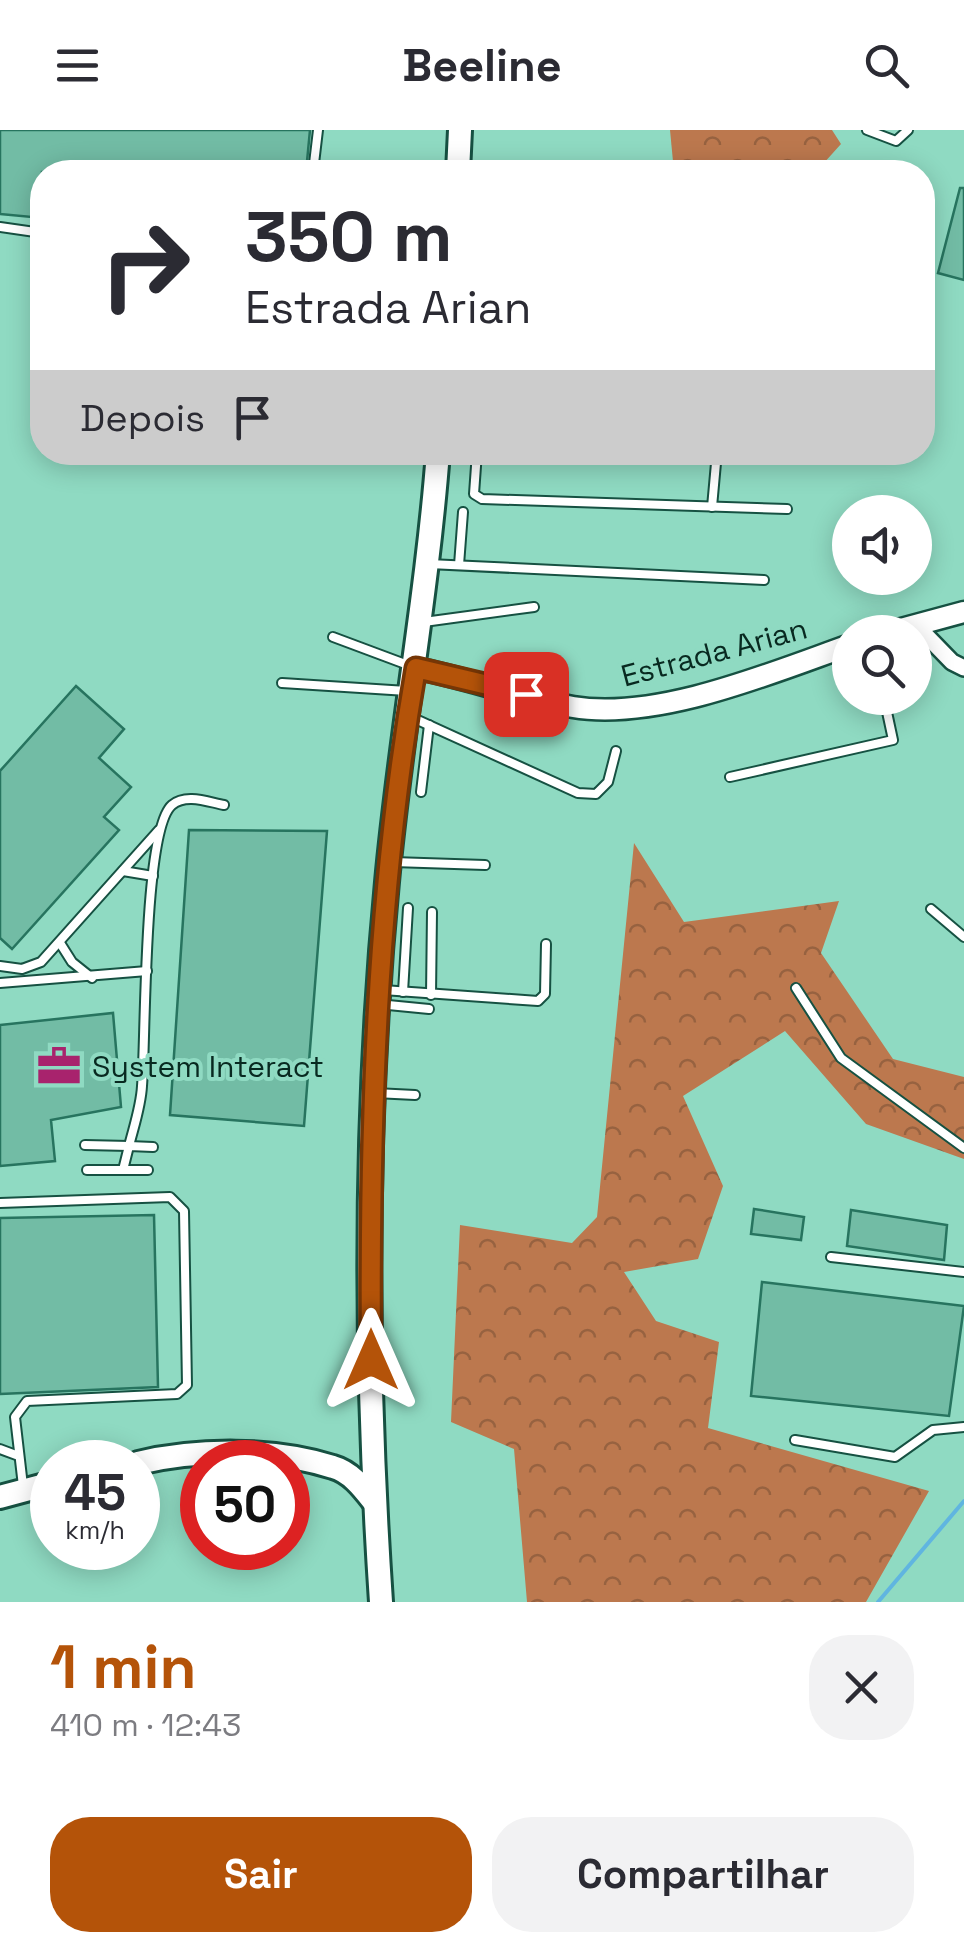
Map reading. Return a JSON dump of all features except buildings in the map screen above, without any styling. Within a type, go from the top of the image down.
[{"type":"main road","points":[[459,160],[460,130]]},
{"type":"main road","points":[[380,1602],[371,1430],[373,1093],[389,862],[418,720],[414,679],[437,465]]},
{"type":"main road","points":[[336,1467],[358,1452],[371,1430]]},
{"type":"main road","points":[[160,1460],[219,1454],[336,1467],[374,1502]]},
{"type":"main road","points":[[0,1497],[30,1488]]},
{"type":"street","points":[[932,621],[964,612]]},
{"type":"street","points":[[932,642],[964,668]]},
{"type":"street","name":"Estrada Arian","points":[[414,679],[575,707],[611,709],[693,694],[832,651]]},
{"type":"lane","points":[[314,160],[318,130]]},
{"type":"lane","points":[[867,130],[896,141],[908,130]]},
{"type":"lane","points":[[0,227],[30,231]]},
{"type":"lane","points":[[476,465],[474,494],[478,498],[787,510]]},
{"type":"lane","points":[[712,507],[716,465]]},
{"type":"lane","points":[[460,565],[464,512]]},
{"type":"lane","points":[[429,564],[764,580]]},
{"type":"lane","points":[[421,622],[534,607]]},
{"type":"lane","points":[[333,637],[414,679]]},
{"type":"lane","points":[[282,682],[414,679]]},
{"type":"lane","points":[[730,777],[893,740],[888,715]]},
{"type":"lane","points":[[421,792],[418,720],[578,793],[596,794],[608,782],[616,751]]},
{"type":"lane","points":[[123,1170],[142,1090],[159,830],[163,817],[178,801],[224,804]]},
{"type":"lane","points":[[0,966],[34,967],[159,830]]},
{"type":"lane","points":[[389,862],[485,865]]},
{"type":"lane","points":[[123,871],[153,876]]},
{"type":"lane","points":[[403,992],[408,908]]},
{"type":"lane","points":[[931,909],[964,938]]},
{"type":"lane","points":[[431,995],[432,912]]},
{"type":"lane","points":[[60,942],[72,962],[92,978]]},
{"type":"lane","points":[[378,997],[403,992],[540,1000],[545,994],[546,944]]},
{"type":"lane","points":[[0,984],[148,971]]},
{"type":"lane","points":[[796,988],[841,1058],[964,1148]]},
{"type":"lane","points":[[378,997],[429,1009]]},
{"type":"lane","points":[[373,1093],[416,1095]]},
{"type":"lane","points":[[86,1145],[153,1147]]},
{"type":"lane","points":[[87,1170],[148,1170]]},
{"type":"lane","points":[[0,1203],[170,1197],[184,1212],[188,1380],[184,1389],[178,1394],[27,1402],[16,1417],[16,1454],[24,1490]]},
{"type":"lane","points":[[830,1256],[964,1272]]},
{"type":"lane","points":[[795,1440],[895,1457],[933,1430],[964,1427]]},
{"type":"lane","points":[[0,1450],[16,1454]]},
{"type":"green space","points":[[670,130],[832,130],[841,144],[827,160],[673,160]]},
{"type":"green space","points":[[634,843],[684,922],[839,901],[821,953],[893,1059],[964,1077],[964,1159],[866,1124],[785,1031],[683,1096],[723,1186],[698,1259],[624,1272],[656,1321],[719,1342],[708,1428],[929,1491],[866,1602],[527,1602],[514,1449],[451,1422],[460,1225],[572,1243],[597,1217]]},
{"type":"waterway","points":[[878,1602],[964,1501]]},
{"type":"place","name":"System Interact","points":[[59,1066]]},
{"type":"route","points":[[371,1360],[371,1126],[378,996],[400,754],[416,668],[526,694]]}]
